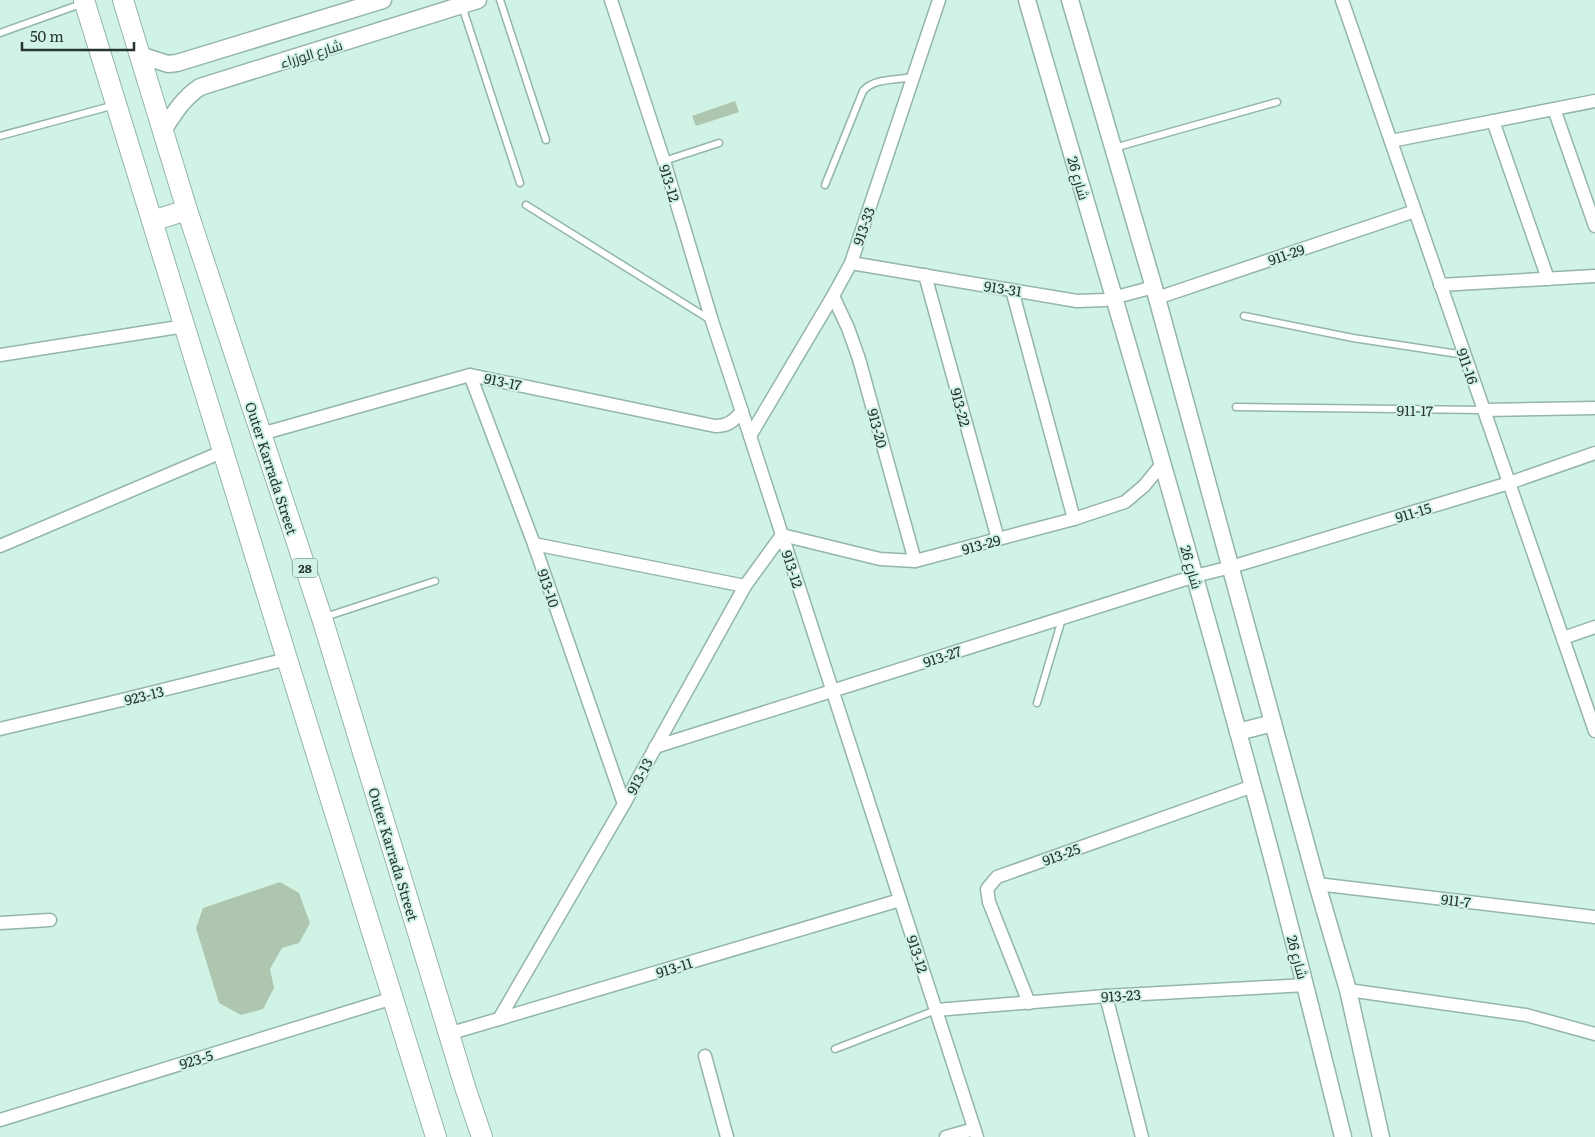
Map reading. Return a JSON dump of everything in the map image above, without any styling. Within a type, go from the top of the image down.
[{"type":"main road","name":"Outer Karrada Street","points":[[123,0],[187,210],[322,618],[448,1034],[482,1137]]},
{"type":"main road","points":[[84,1],[436,1137]]},
{"type":"main road","points":[[152,221],[187,210]]},
{"type":"street","points":[[140,55],[168,64],[177,63],[383,0]]},
{"type":"street","name":"شارع الوزراء","points":[[162,132],[182,101],[200,87],[461,3],[478,0]]},
{"type":"street","name":"913-12","points":[[611,0],[664,161],[712,321],[975,1133]]},
{"type":"street","name":"913-33","points":[[750,436],[834,296],[851,263],[939,0]]},
{"type":"street","name":"شارع 26","points":[[1027,0],[1238,732],[1306,985],[1343,1137]]},
{"type":"street","points":[[1070,0],[1156,293],[1317,884],[1348,990],[1381,1137]]},
{"type":"street","name":"911-16","points":[[1342,0],[1595,731]]},
{"type":"street","points":[[1390,141],[1595,101]]},
{"type":"street","points":[[1554,109],[1595,226]]},
{"type":"street","points":[[1493,121],[1548,279]]},
{"type":"street","name":"911-29","points":[[1156,293],[1415,211]]},
{"type":"street","name":"913-31","points":[[851,263],[1078,301],[1096,301],[1156,293]]},
{"type":"street","name":"913-22","points":[[925,275],[998,539]]},
{"type":"street","points":[[1440,285],[1595,276]]},
{"type":"street","points":[[1012,290],[1074,519]]},
{"type":"street","name":"913-20","points":[[834,296],[859,359],[915,562]]},
{"type":"street","points":[[0,355],[185,326]]},
{"type":"street","name":"913-17","points":[[261,434],[470,374],[715,426],[726,426],[735,420],[742,411]]},
{"type":"street","name":"913-10","points":[[470,374],[534,544],[624,804]]},
{"type":"street","name":"911-17","points":[[1484,410],[1595,408]]},
{"type":"street","points":[[0,546],[224,451]]},
{"type":"street","name":"911-15","points":[[1231,567],[1509,483],[1595,453]]},
{"type":"street","name":"913-29","points":[[782,535],[880,559],[915,562],[1074,519],[1125,502],[1144,486],[1162,464]]},
{"type":"street","name":"913-13","points":[[499,1019],[624,804],[744,586],[782,535]]},
{"type":"street","points":[[534,544],[744,586]]},
{"type":"street","name":"913-27","points":[[655,747],[1194,576],[1231,567]]},
{"type":"street","points":[[1563,638],[1595,627]]},
{"type":"street","name":"923-13","points":[[0,728],[287,659]]},
{"type":"street","points":[[1238,732],[1273,722]]},
{"type":"street","name":"913-25","points":[[1028,1003],[989,902],[987,889],[997,877],[1253,786]]},
{"type":"street","name":"911-7","points":[[1317,884],[1595,917]]},
{"type":"street","name":"913-11","points":[[448,1034],[900,900]]},
{"type":"street","points":[[0,923],[50,920]]},
{"type":"street","name":"913-23","points":[[936,1010],[1106,996],[1306,985]]},
{"type":"street","points":[[1348,990],[1526,1015],[1595,1034]]},
{"type":"street","points":[[1106,996],[1142,1137]]},
{"type":"street","name":"923-5","points":[[0,1120],[393,998]]},
{"type":"street","points":[[705,1056],[727,1137]]},
{"type":"street","points":[[951,1136],[975,1133]]},
{"type":"lane","points":[[500,0],[546,140]]},
{"type":"lane","points":[[0,33],[84,1]]},
{"type":"lane","points":[[461,3],[520,183]]},
{"type":"lane","points":[[826,185],[863,91],[875,82],[913,77]]},
{"type":"lane","points":[[1114,149],[1277,102]]},
{"type":"lane","points":[[0,136],[116,105]]},
{"type":"lane","points":[[664,161],[719,143]]},
{"type":"lane","points":[[526,205],[712,321]]},
{"type":"lane","points":[[1244,316],[1353,338],[1465,355]]},
{"type":"lane","name":"911-17","points":[[1236,407],[1484,410]]},
{"type":"lane","points":[[322,618],[435,581]]},
{"type":"lane","points":[[1036,703],[1062,618]]},
{"type":"lane","points":[[835,1050],[936,1010]]},
{"type":"building","points":[[735,101],[739,112],[696,126],[692,116]]},
{"type":"building","points":[[280,882],[299,893],[310,923],[299,943],[282,948],[270,969],[274,988],[263,1009],[241,1015],[219,1003],[196,928],[203,908]]}]
